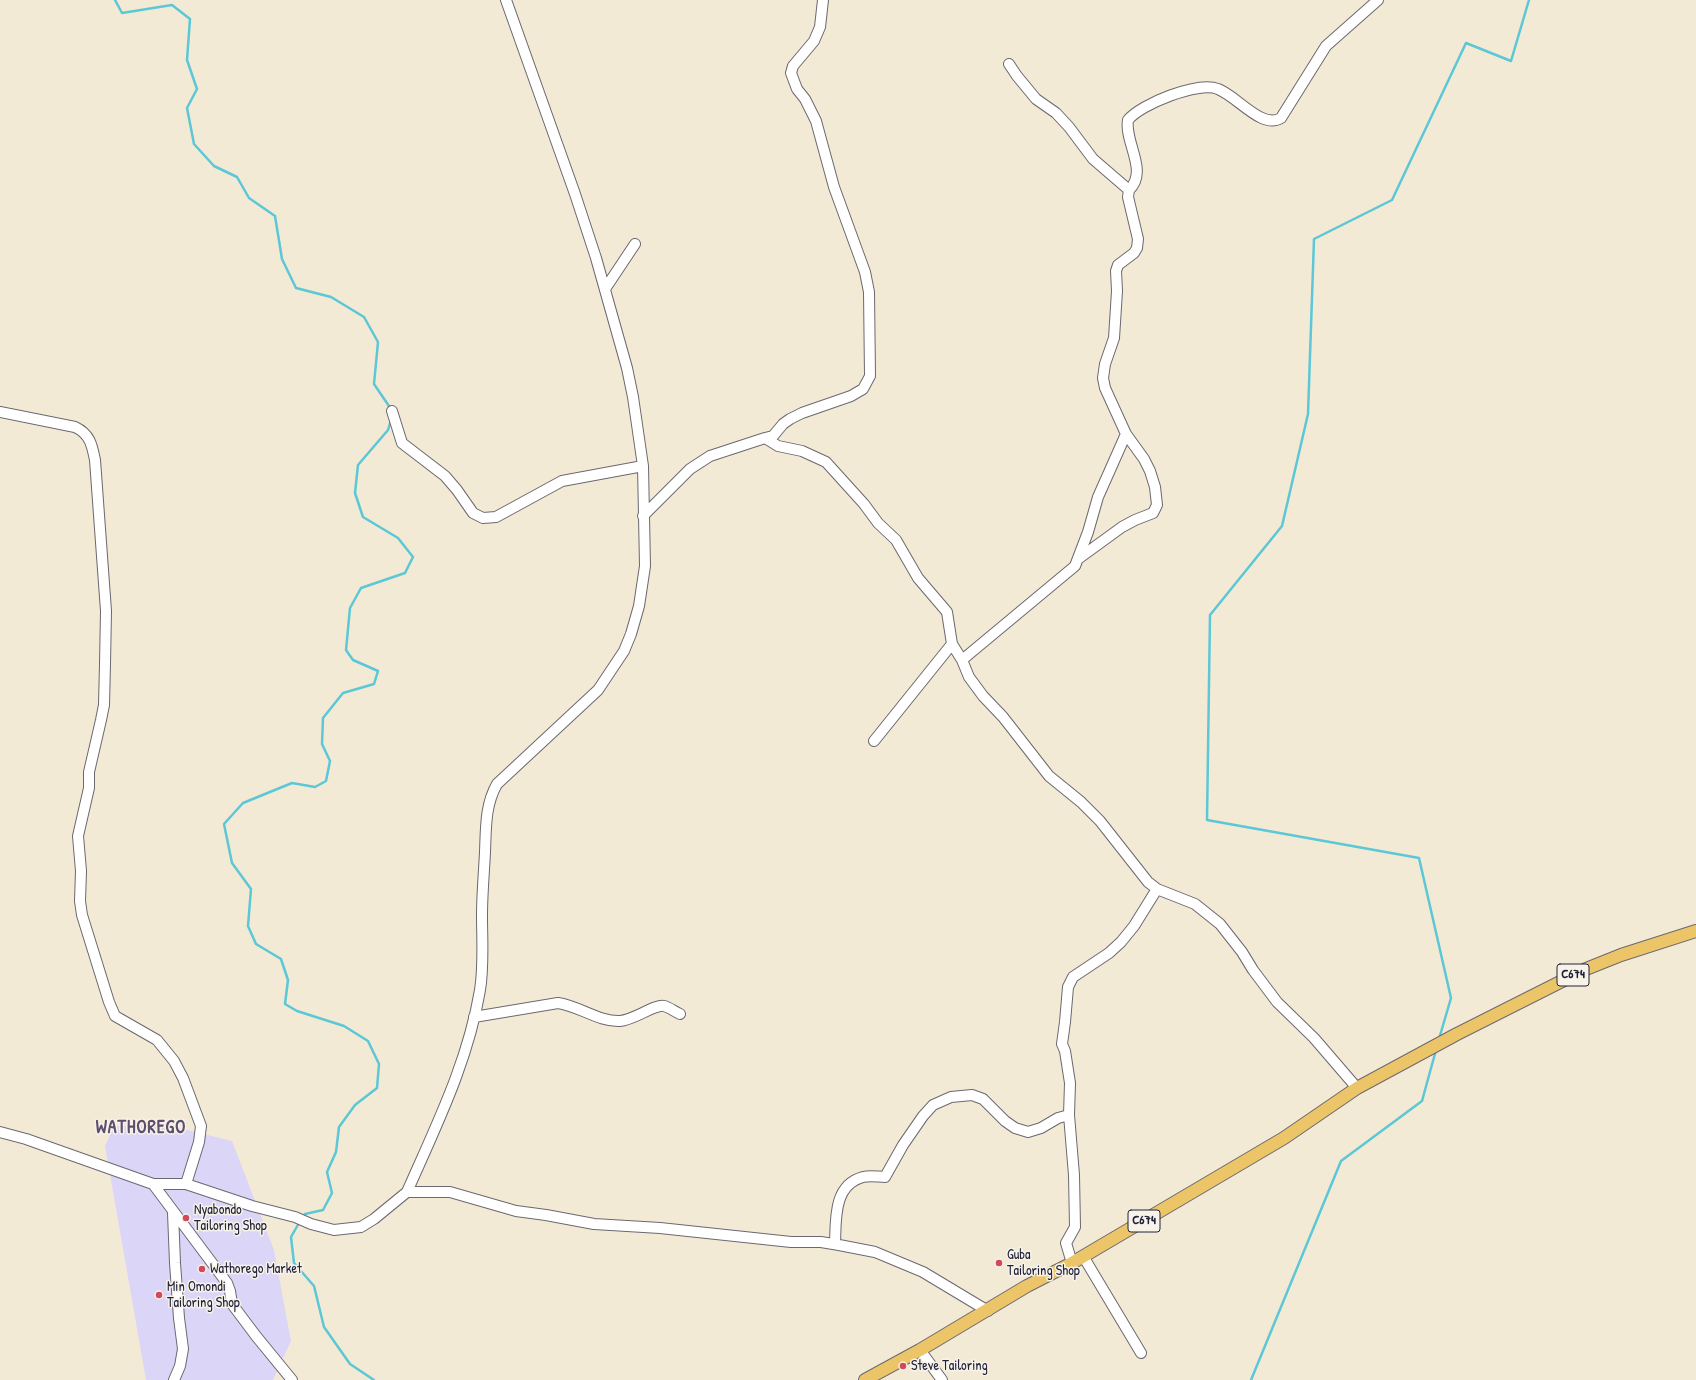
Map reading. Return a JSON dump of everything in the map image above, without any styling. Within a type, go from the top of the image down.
[{"type":"main road","name":"C674","points":[[865,1380],[920,1350],[1027,1286],[1072,1263],[1284,1138],[1357,1088],[1418,1055],[1586,969],[1621,955],[1696,931]]},
{"type":"street","points":[[0,1132],[26,1139],[153,1184],[186,1184],[252,1206],[295,1217],[311,1224],[334,1230],[361,1227],[374,1220],[407,1192],[463,1062],[480,990],[483,880],[487,815],[490,798],[497,784],[503,778],[598,690],[624,651],[632,634],[639,606],[645,566],[643,516],[644,466],[627,368],[576,194],[506,0]]},
{"type":"street","points":[[643,516],[690,469],[710,456],[773,436],[783,424],[790,419],[802,413],[851,396],[863,389],[870,376],[869,292],[865,272],[834,187],[816,120],[805,99],[797,89],[791,73],[793,66],[814,41],[820,27],[823,0]]},
{"type":"street","points":[[1078,559],[1122,527],[1153,513],[1156,508],[1155,488],[1150,471],[1144,459],[1126,434],[1105,388],[1103,378],[1105,364],[1114,338],[1117,291],[1116,271],[1118,265],[1134,253],[1137,248],[1138,239],[1128,197],[1129,190],[1132,187],[1137,174],[1127,131],[1128,120],[1132,115],[1140,110],[1178,94],[1217,88],[1229,94],[1259,117],[1277,121],[1281,118],[1326,46],[1378,0]]},
{"type":"street","points":[[1009,64],[1036,99],[1056,113],[1069,127],[1093,159],[1129,190]]},
{"type":"street","points":[[605,289],[635,244]]},
{"type":"street","points":[[392,411],[402,443],[445,476],[473,513],[482,518],[496,517],[562,481],[644,466]]},
{"type":"street","points":[[0,412],[76,426],[83,430],[92,444],[95,460],[106,611],[104,705],[89,772],[89,788],[78,836],[81,870],[80,901],[82,915],[109,1002],[115,1016],[157,1040],[174,1061],[183,1078],[201,1126],[199,1142],[186,1184]]},
{"type":"street","points":[[962,660],[1075,566],[1088,532],[1098,497],[1126,434]]},
{"type":"street","points":[[765,438],[778,446],[802,451],[826,462],[864,504],[878,523],[896,540],[918,578],[946,612],[952,644],[962,660],[969,677],[982,696],[1003,717],[1049,776],[1081,802],[1100,821],[1148,882],[1157,889],[1195,904],[1220,924],[1238,946],[1253,970],[1277,1002],[1314,1038],[1357,1088]]},
{"type":"street","points":[[874,741],[952,644]]},
{"type":"street","points":[[1072,1263],[1066,1243],[1075,1227],[1074,1175],[1069,1115],[1070,1083],[1065,1051],[1062,1044],[1068,987],[1073,977],[1110,953],[1121,942],[1134,926],[1157,889]]},
{"type":"street","points":[[474,1017],[558,1003],[568,1005],[607,1019],[620,1021],[631,1019],[658,1006],[664,1006],[680,1014]]},
{"type":"street","points":[[835,1244],[837,1204],[847,1187],[854,1181],[864,1177],[885,1177],[911,1132],[933,1105],[951,1097],[972,1095],[983,1099],[1005,1121],[1015,1128],[1028,1132],[1041,1128],[1058,1118],[1069,1115]]},
{"type":"street","points":[[153,1184],[173,1213],[195,1239],[227,1283],[232,1304],[292,1380]]},
{"type":"street","points":[[407,1192],[450,1192],[516,1211],[594,1224],[660,1228],[791,1242],[835,1244],[875,1252],[923,1272],[988,1310]]},
{"type":"street","points":[[173,1213],[176,1278],[183,1349],[180,1366],[174,1380]]},
{"type":"street","points":[[1083,1256],[1141,1353]]},
{"type":"street","points":[[920,1350],[942,1380]]},
{"type":"shaded area","name":"Wathorego Market","points":[[163,1124],[232,1141],[274,1250],[291,1341],[273,1380],[146,1380],[105,1146],[114,1126]]},
{"type":"waterway","points":[[115,0],[122,13],[172,5],[190,19],[187,60],[197,89],[187,108],[194,144],[214,166],[237,177],[249,198],[275,216],[282,259],[296,288],[331,297],[364,317],[378,342],[374,384],[391,409]]},
{"type":"waterway","points":[[1439,1039],[1451,998],[1419,858],[1207,820],[1210,615],[1282,526],[1308,414],[1314,239],[1392,200],[1466,43],[1511,61],[1529,0]]},
{"type":"waterway","points":[[303,1217],[305,1214],[323,1210],[332,1193],[327,1172],[336,1152],[339,1127],[355,1105],[377,1088],[379,1064],[368,1041],[344,1026],[297,1011],[285,1004],[288,980],[281,959],[256,944],[248,926],[251,889],[232,863],[224,824],[243,803],[292,783],[315,787],[326,781],[330,761],[322,744],[323,718],[343,693],[374,684],[378,671],[353,660],[346,650],[350,608],[361,588],[405,573],[413,557],[398,538],[363,517],[355,493],[358,465],[388,430],[391,420]]},
{"type":"waterway","points":[[1251,1380],[1341,1161],[1422,1101],[1436,1050]]},
{"type":"waterway","points":[[299,1223],[291,1237],[294,1263],[314,1286],[324,1327],[350,1364],[374,1380]]},
{"type":"place","name":"Nyabondo Tailoring Shop","points":[[186,1218]]},
{"type":"place","name":"Guba Tailoring Shop","points":[[999,1263]]},
{"type":"place","name":"Wathorego Market","points":[[202,1269]]},
{"type":"place","name":"Min Omondi Tailoring Shop","points":[[159,1295]]},
{"type":"place","name":"Steve Tailoring","points":[[903,1366]]},
{"type":"district","name":"WATHOREGO","points":[[141,1128]]}]
